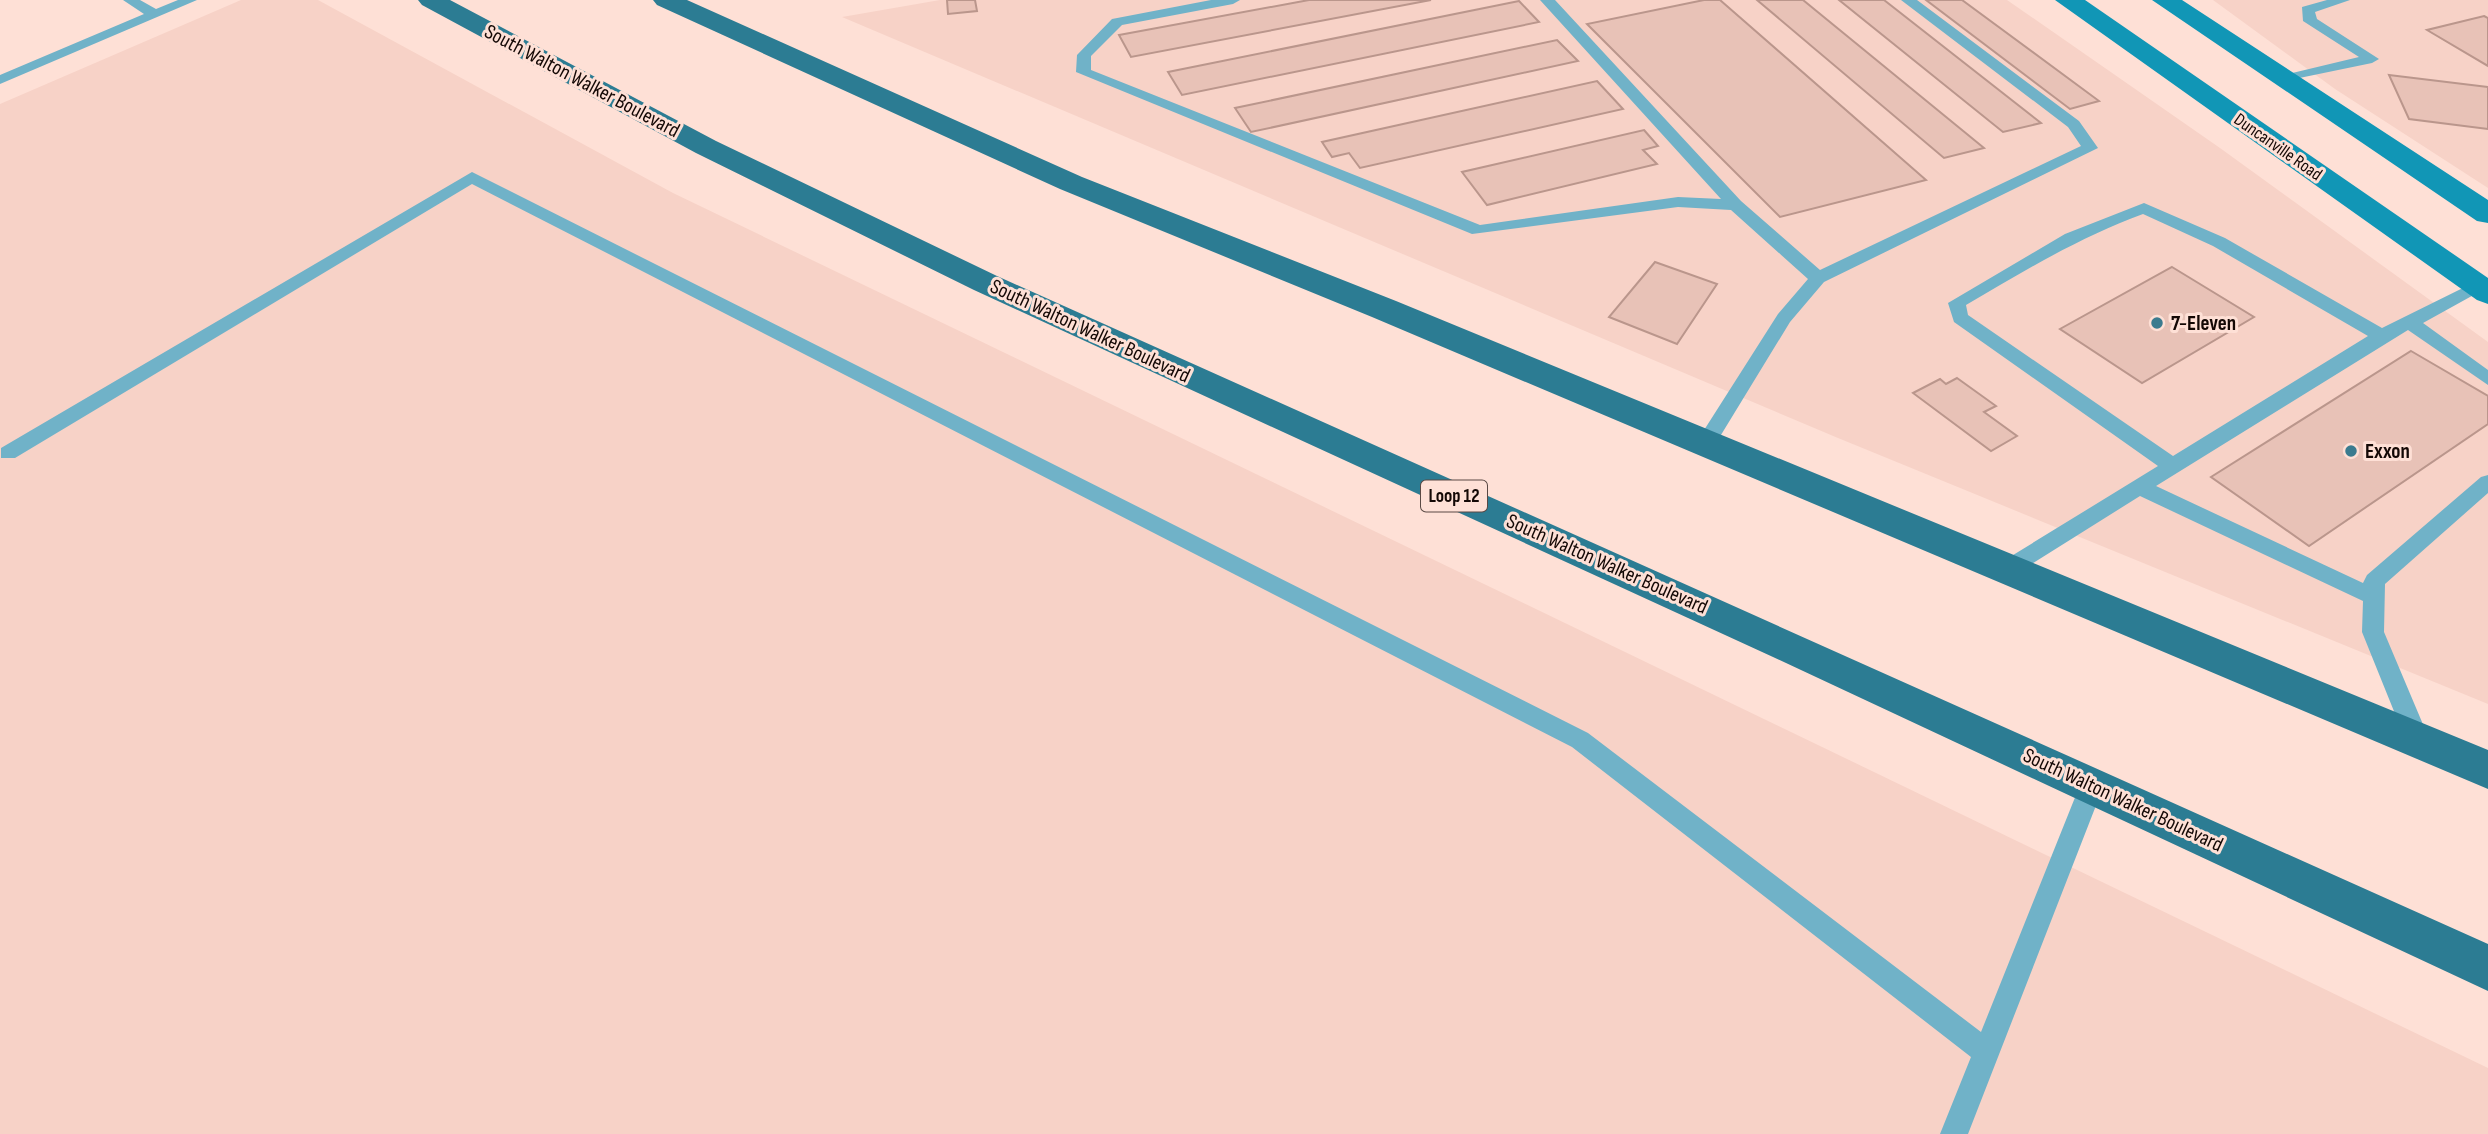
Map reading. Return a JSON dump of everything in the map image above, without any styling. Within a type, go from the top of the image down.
[{"type":"main road","name":"South Walton Walker Boulevard","points":[[431,0],[556,71],[844,218],[2092,785],[2488,968]]},
{"type":"main road","points":[[666,0],[1071,183],[1706,443],[2488,771]]},
{"type":"main road","name":"Duncanville Road","points":[[2068,0],[2485,288]]},
{"type":"main road","points":[[2165,0],[2488,214]]},
{"type":"lane","points":[[130,0],[155,15]]},
{"type":"lane","points":[[0,80],[190,0]]},
{"type":"lane","points":[[1233,0],[1117,22],[1084,55],[1083,72],[1478,230],[1678,202],[1735,205]]},
{"type":"lane","points":[[1547,0],[1735,205],[1818,278]]},
{"type":"lane","points":[[1706,443],[1784,318],[1818,278],[2090,148],[2074,124],[1908,0]]},
{"type":"lane","points":[[2285,79],[2372,59],[2310,20],[2307,10],[2343,0]]},
{"type":"lane","points":[[8,453],[472,177],[1580,740],[1986,1052]]},
{"type":"lane","points":[[2174,467],[1960,318],[1957,303],[2057,244],[2110,219],[2144,208],[2219,242],[2382,336]]},
{"type":"lane","points":[[2007,569],[2142,488],[2382,336],[2409,321],[2485,288]]},
{"type":"lane","points":[[2409,321],[2488,379]]},
{"type":"lane","points":[[2418,741],[2373,632],[2374,581],[2488,482]]},
{"type":"lane","points":[[2142,488],[2374,597]]},
{"type":"lane","points":[[1955,1134],[2092,785]]},
{"type":"shaded area","points":[[241,0],[318,0],[673,193],[2488,1068],[2488,1134],[0,1134],[0,104]]},
{"type":"shaded area","points":[[940,0],[2007,0],[2220,148],[2488,342],[2488,704],[1838,438],[842,17]]},
{"type":"shaded area","points":[[2213,0],[2488,0],[2488,188],[2335,89]]},
{"type":"building","points":[[947,0],[975,0],[977,11],[948,14]]},
{"type":"building","points":[[1309,0],[1431,0],[1131,57],[1119,35]]},
{"type":"building","points":[[1704,0],[1720,0],[1926,180],[1780,217],[1587,24]]},
{"type":"building","points":[[1757,0],[1803,0],[1984,148],[1944,158]]},
{"type":"building","points":[[1839,0],[1884,0],[2041,123],[2003,132]]},
{"type":"building","points":[[1926,0],[1962,0],[2099,101],[2070,109]]},
{"type":"building","points":[[1519,1],[1539,22],[1182,95],[1168,72]]},
{"type":"building","points":[[2484,16],[2488,18],[2488,66],[2427,30]]},
{"type":"building","points":[[1557,40],[1578,61],[1251,132],[1235,108]]},
{"type":"building","points":[[2389,75],[2488,87],[2488,129],[2409,119]]},
{"type":"building","points":[[1597,81],[1623,109],[1360,168],[1349,153],[1332,157],[1322,142]]},
{"type":"building","points":[[1644,130],[1658,146],[1643,150],[1657,164],[1487,205],[1462,172]]},
{"type":"building","points":[[1655,262],[1717,284],[1677,344],[1609,317]]},
{"type":"building","name":"7-Eleven","points":[[2172,267],[2254,317],[2142,383],[2060,329]]},
{"type":"building","name":"Exxon","points":[[2411,351],[2488,396],[2488,424],[2309,546],[2211,477]]},
{"type":"building","points":[[1957,378],[1996,406],[1984,412],[2017,436],[1991,451],[1913,393],[1940,379],[1946,384]]},
{"type":"place","name":"7-Eleven","points":[[2157,323]]},
{"type":"place","name":"Exxon","points":[[2351,451]]}]
